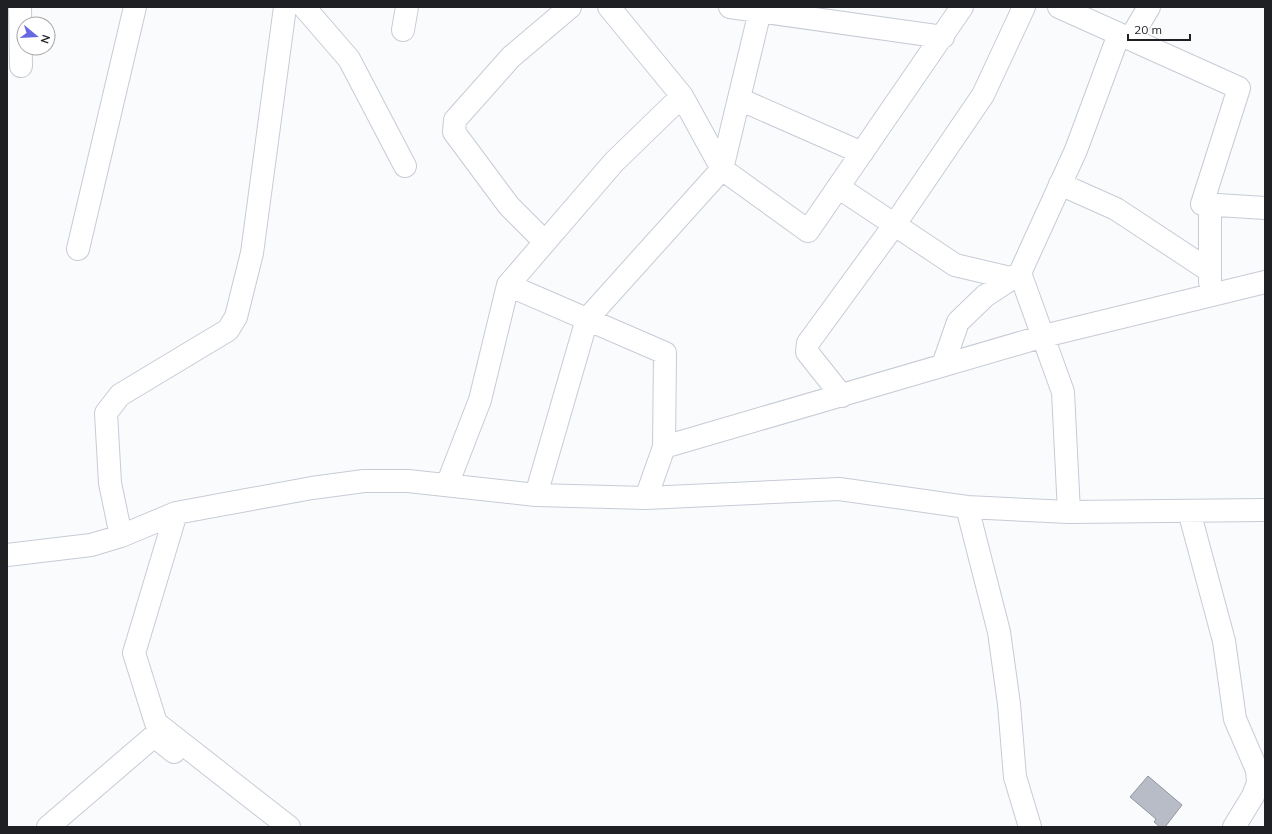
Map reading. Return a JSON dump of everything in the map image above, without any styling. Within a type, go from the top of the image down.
[{"type":"street","points":[[78,249],[135,7]]},
{"type":"street","points":[[121,536],[110,483],[106,413],[120,394],[228,330],[236,317],[252,253],[285,7]]},
{"type":"street","points":[[304,7],[349,59],[405,166]]},
{"type":"street","points":[[403,30],[407,7]]},
{"type":"street","points":[[545,242],[509,206],[454,132],[453,126],[455,120],[511,57],[570,7]]},
{"type":"street","points":[[609,7],[682,96],[722,169],[808,231],[962,7]]},
{"type":"street","points":[[730,7],[761,9],[942,37]]},
{"type":"street","points":[[842,396],[807,352],[808,343],[894,224],[983,95],[1024,7]]},
{"type":"street","points":[[1059,7],[1239,88],[1202,204],[1265,208]]},
{"type":"street","points":[[943,365],[958,322],[985,296],[1015,276],[1076,150],[1125,37],[1149,7]]},
{"type":"street","points":[[536,495],[587,319],[722,169],[761,9]]},
{"type":"street","points":[[16,13],[20,66]]},
{"type":"street","points":[[447,485],[480,400],[508,285],[614,162],[682,96]]},
{"type":"street","points":[[739,98],[862,153]]},
{"type":"street","points":[[1060,184],[1116,209],[1210,271]]},
{"type":"street","points":[[838,187],[955,265],[1015,276]]},
{"type":"street","points":[[1210,204],[1210,295]]},
{"type":"street","points":[[1015,276],[1044,336],[1063,392],[1070,512]]},
{"type":"street","points":[[664,446],[842,396],[1044,336],[1265,282]]},
{"type":"street","points":[[508,285],[665,353],[664,446],[646,498]]},
{"type":"street","points":[[7,555],[91,545],[121,536],[176,512],[312,488],[364,482],[408,481],[536,495],[646,498],[839,489],[967,507],[1070,512],[1265,510]]},
{"type":"street","points":[[967,507],[999,632],[1009,704],[1015,777],[1030,827]]},
{"type":"street","points":[[1189,511],[1224,641],[1235,719],[1257,770],[1259,789],[1254,827]]},
{"type":"street","points":[[176,512],[134,653],[156,723],[289,827]]},
{"type":"street","points":[[58,824],[154,736],[265,827]]},
{"type":"street","points":[[1234,827],[1259,789]]},
{"type":"building","points":[[1148,776],[1182,805],[1165,827],[1160,827],[1154,822],[1156,819],[1130,797]]}]
